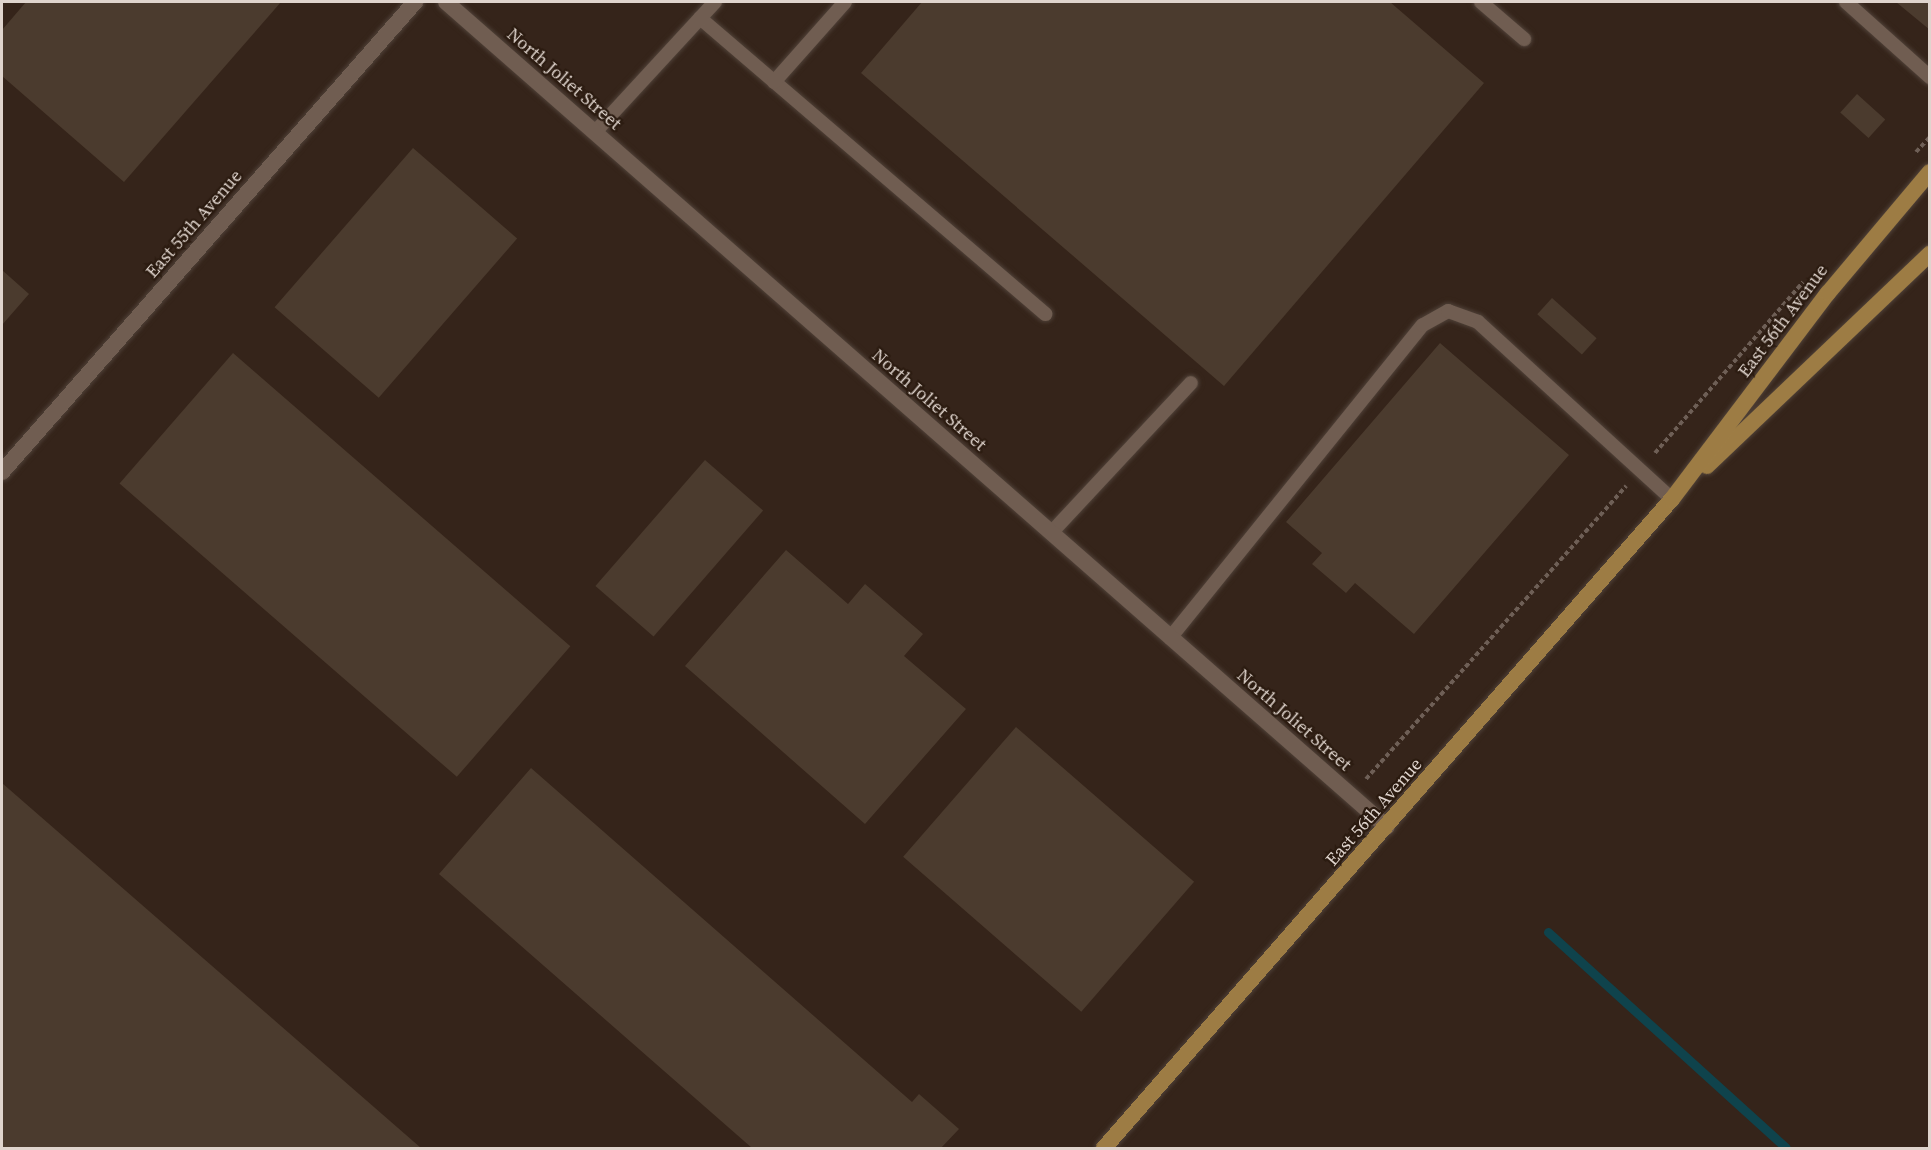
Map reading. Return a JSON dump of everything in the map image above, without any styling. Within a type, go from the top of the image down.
[{"type":"main road","name":"East 56th Avenue","points":[[1104,1149],[1672,499],[1828,293],[1929,172]]},
{"type":"main road","name":"East 56th Avenue","points":[[1672,499],[1929,255]]},
{"type":"street","name":"East 55th Avenue","points":[[2,472],[415,2]]},
{"type":"street","name":"North Joliet Street","points":[[446,2],[1387,827]]},
{"type":"lane","points":[[595,132],[715,2]]},
{"type":"lane","points":[[774,81],[845,2]]},
{"type":"lane","points":[[1481,2],[1524,39]]},
{"type":"lane","points":[[1846,2],[1929,77]]},
{"type":"lane","points":[[700,18],[1044,314]]},
{"type":"lane","points":[[1170,638],[1423,325],[1448,311],[1478,322],[1672,499]]},
{"type":"lane","points":[[1051,533],[1191,383]]},
{"type":"building","points":[[26,2],[281,2],[124,182],[2,76],[2,30]]},
{"type":"building","points":[[922,2],[1390,2],[1484,83],[1224,386],[861,73]]},
{"type":"building","points":[[1896,2],[1930,2],[1930,30]]},
{"type":"building","points":[[1857,94],[1885,119],[1869,138],[1840,113]]},
{"type":"building","points":[[413,148],[517,239],[379,398],[275,307]]},
{"type":"building","points":[[2,270],[29,294],[2,325]]},
{"type":"building","points":[[1552,298],[1597,338],[1582,354],[1537,314]]},
{"type":"building","points":[[1440,343],[1569,455],[1414,634],[1355,583],[1346,593],[1312,564],[1322,553],[1286,522]]},
{"type":"building","points":[[233,353],[570,646],[457,777],[120,484]]},
{"type":"building","points":[[705,460],[763,511],[654,637],[595,586]]},
{"type":"building","points":[[786,550],[848,604],[865,584],[923,634],[904,656],[966,709],[865,824],[685,666]]},
{"type":"building","points":[[1016,727],[1194,882],[1081,1012],[903,857]]},
{"type":"building","points":[[531,768],[912,1102],[919,1094],[959,1129],[941,1148],[752,1148],[439,874]]},
{"type":"building","points":[[2,783],[421,1148],[2,1148]]},
{"type":"waterway","points":[[1548,932],[1786,1148]]}]
